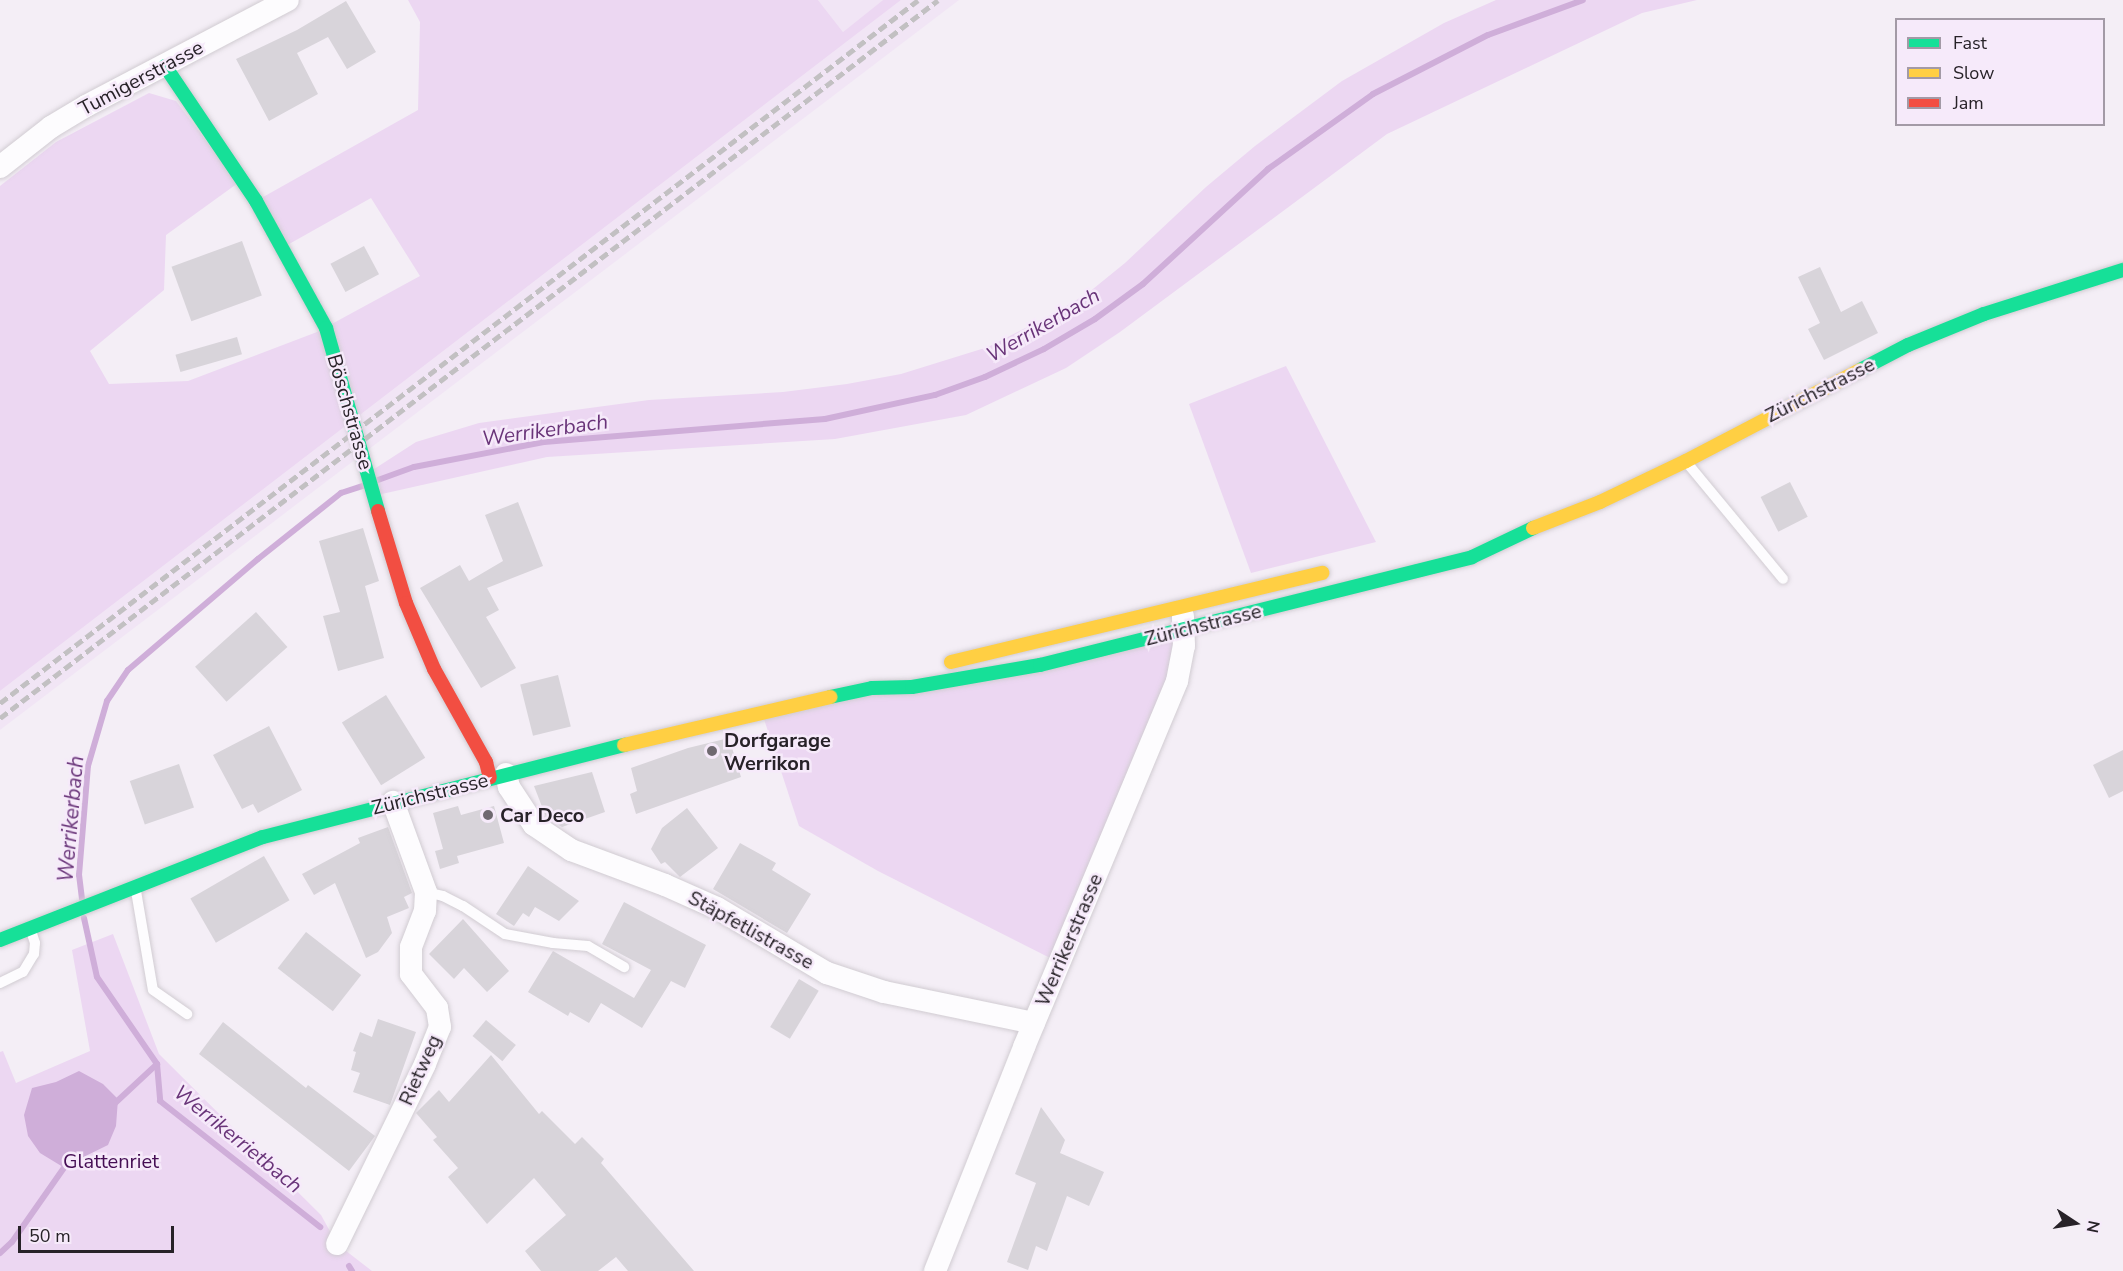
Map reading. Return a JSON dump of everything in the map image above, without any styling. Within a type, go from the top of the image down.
[{"type":"main road","name":"Böschstrasse","points":[[165,66],[256,201],[326,328],[388,551],[406,603],[434,669],[486,762],[498,776]]},
{"type":"main road","name":"Zürichstrasse","points":[[872,688],[912,687],[978,677],[1185,630],[1472,557],[1526,530],[1600,502],[1686,461],[1908,345],[1984,314],[2123,270]]},
{"type":"main road","name":"Zürichstrasse","points":[[1486,536],[1526,530]]},
{"type":"main road","name":"Zürichstrasse","points":[[941,664],[1339,570]]},
{"type":"main road","name":"Zürichstrasse","points":[[0,940],[263,837],[393,802],[710,724],[872,688],[907,673]]},
{"type":"street","name":"Tumigerstrasse","points":[[0,167],[51,127],[86,106],[288,0]]},
{"type":"street","name":"Werrikerstrasse","points":[[935,1271],[1034,1023],[1177,681],[1185,630],[1182,606]]},
{"type":"street","name":"Stäpfetlistrasse","points":[[498,776],[509,787],[534,825],[572,850],[665,885],[717,908],[827,973],[884,992],[1034,1023]]},
{"type":"street","name":"Rietweg","points":[[337,1244],[425,1064],[440,1027],[437,1008],[411,974],[411,947],[425,911],[426,892],[393,802]]},
{"type":"lane","points":[[1686,461],[1783,579]]},
{"type":"lane","points":[[135,888],[153,990],[187,1014]]},
{"type":"lane","points":[[426,892],[443,896],[463,906],[506,934],[553,943],[588,946],[624,967]]},
{"type":"lane","points":[[0,983],[23,972],[34,954],[35,943],[30,928]]},
{"type":"shaded area","points":[[818,0],[883,0],[843,32]]},
{"type":"shaded area","points":[[901,0],[959,0],[0,730],[0,691]]},
{"type":"shaded area","points":[[79,1071],[103,1084],[118,1099],[116,1126],[108,1145],[63,1167],[40,1153],[28,1136],[24,1115],[32,1088],[56,1082]]},
{"type":"green space","points":[[408,0],[818,0],[843,32],[883,0],[901,0],[0,691],[0,186],[56,142],[149,93],[176,101],[238,183],[166,235],[164,290],[90,351],[109,384],[188,381],[317,332],[420,276],[371,198],[282,248],[256,201],[418,110],[420,22]]},
{"type":"green space","points":[[1496,0],[1697,0],[1642,13],[1387,134],[1120,332],[1066,368],[966,415],[835,439],[547,457],[373,496],[368,473],[416,442],[479,423],[649,400],[783,392],[847,384],[901,374],[988,347],[1055,313],[1088,293],[1125,263],[1206,187],[1255,146],[1342,81],[1444,23]]},
{"type":"green space","points":[[1286,366],[1376,542],[1251,573],[1189,404]]},
{"type":"green space","points":[[1185,630],[1060,963],[878,871],[799,826],[761,710]]},
{"type":"green space","name":"Glattenriet","points":[[113,934],[159,1054],[321,1215],[337,1244],[372,1271],[0,1271],[0,1052],[3,1051],[16,1083],[90,1051],[72,950]]},
{"type":"building","points":[[346,1],[376,52],[347,69],[328,37],[297,53],[318,94],[269,121],[236,59],[297,30]]},
{"type":"building","points":[[242,241],[262,296],[191,321],[172,267]]},
{"type":"building","points":[[364,246],[379,274],[345,292],[330,264]]},
{"type":"building","points":[[1820,267],[1841,312],[1862,301],[1878,333],[1824,360],[1808,329],[1820,323],[1798,277]]},
{"type":"building","points":[[237,337],[242,354],[180,372],[175,355]]},
{"type":"building","points":[[1790,482],[1808,517],[1778,532],[1761,497]]},
{"type":"building","points":[[518,502],[543,566],[487,588],[499,610],[486,617],[516,668],[481,688],[420,588],[460,565],[469,581],[503,561],[485,515]]},
{"type":"building","points":[[363,528],[379,581],[365,586],[384,658],[338,671],[323,616],[340,612],[319,541]]},
{"type":"building","points":[[256,612],[287,647],[227,702],[195,667]]},
{"type":"building","points":[[558,675],[571,726],[533,736],[520,684]]},
{"type":"building","points":[[386,695],[425,758],[381,785],[342,723]]},
{"type":"building","points":[[269,726],[302,790],[258,813],[253,804],[242,809],[213,755]]},
{"type":"building","points":[[729,738],[741,777],[636,814],[630,794],[637,791],[631,768],[688,748]]},
{"type":"building","points":[[2123,750],[2123,791],[2109,798],[2093,765]]},
{"type":"building","points":[[179,764],[194,807],[145,824],[130,781]]},
{"type":"building","points":[[592,772],[605,812],[562,827],[546,817],[534,786]]},
{"type":"building","points":[[458,806],[461,815],[494,806],[504,843],[457,856],[459,863],[440,869],[435,851],[443,849],[433,813]]},
{"type":"building","points":[[687,808],[718,848],[680,877],[665,862],[661,864],[651,849],[662,828]]},
{"type":"building","points":[[388,827],[412,893],[404,897],[409,908],[387,917],[392,933],[378,952],[366,958],[335,883],[314,895],[302,874],[360,843],[358,838]]},
{"type":"building","points":[[740,843],[776,863],[772,870],[811,894],[787,933],[713,889]]},
{"type":"building","points":[[264,856],[290,900],[216,943],[190,898]]},
{"type":"building","points":[[528,866],[579,901],[559,921],[535,907],[529,917],[523,913],[514,926],[496,914]]},
{"type":"building","points":[[624,902],[706,945],[685,988],[671,981],[642,1028],[601,1003],[589,1023],[570,1012],[568,1016],[528,992],[553,951],[634,998],[651,970],[602,944]]},
{"type":"building","points":[[463,919],[509,971],[487,992],[464,968],[454,979],[429,954]]},
{"type":"building","points":[[306,932],[361,975],[333,1011],[278,968]]},
{"type":"building","points":[[799,979],[819,991],[790,1039],[770,1027]]},
{"type":"building","points":[[378,1019],[416,1032],[390,1105],[353,1092],[360,1073],[351,1070],[356,1052],[353,1051],[360,1032],[372,1037]]},
{"type":"building","points":[[486,1020],[516,1045],[502,1061],[473,1036]]},
{"type":"building","points":[[223,1022],[306,1088],[308,1085],[375,1136],[349,1171],[199,1054]]},
{"type":"building","points":[[491,1055],[539,1114],[542,1111],[575,1144],[582,1137],[604,1159],[601,1163],[694,1271],[628,1271],[616,1257],[598,1271],[541,1271],[525,1251],[566,1215],[534,1178],[487,1224],[448,1177],[458,1168],[433,1140],[437,1137],[416,1113],[439,1090],[449,1102]]},
{"type":"building","points":[[1041,1107],[1065,1140],[1060,1153],[1104,1172],[1089,1206],[1067,1196],[1047,1251],[1036,1246],[1028,1270],[1007,1262],[1036,1183],[1015,1174]]},
{"type":"waterway","name":"Werrikerbach","points":[[378,480],[414,467],[544,442],[825,419],[935,395],[985,377],[1044,349],[1095,319],[1143,284],[1268,169],[1373,94],[1488,35],[1583,0]]},
{"type":"waterway","name":"Werrikerbach","points":[[82,899],[79,875],[88,766],[107,701],[128,670],[258,559],[341,493],[363,486]]},
{"type":"waterway","name":"Werrikerrietbach","points":[[84,918],[97,977],[157,1064],[160,1101],[320,1227]]},
{"type":"waterway","name":"Werrikerbach","points":[[113,1105],[157,1064]]},
{"type":"waterway","name":"Werrikerbach","points":[[0,1253],[12,1242],[68,1162]]},
{"type":"waterway","name":"Werrikerrietbach","points":[[349,1266],[352,1271]]},
{"type":"railway","points":[[0,703],[918,0]]},
{"type":"railway","points":[[0,718],[938,0]]},
{"type":"traffic: fast","points":[[165,66],[256,201],[326,328],[378,511]]},
{"type":"traffic: fast","points":[[1860,370],[1908,345],[1984,314],[2123,270]]},
{"type":"traffic: fast","points":[[830,697],[872,688],[912,687],[1040,665],[1472,557],[1533,528]]},
{"type":"traffic: fast","points":[[0,940],[263,837],[624,745]]},
{"type":"traffic: slow","points":[[1533,528],[1600,502],[1686,461],[1860,370]]},
{"type":"traffic: slow","points":[[951,662],[1323,573]]},
{"type":"traffic: slow","points":[[624,745],[830,697]]},
{"type":"traffic: jam","points":[[378,511],[406,603],[434,669],[486,762],[490,778]]},
{"type":"place","name":"Dorfgarage Werrikon","points":[[712,751]]},
{"type":"place","name":"Car Deco","points":[[488,815]]}]
